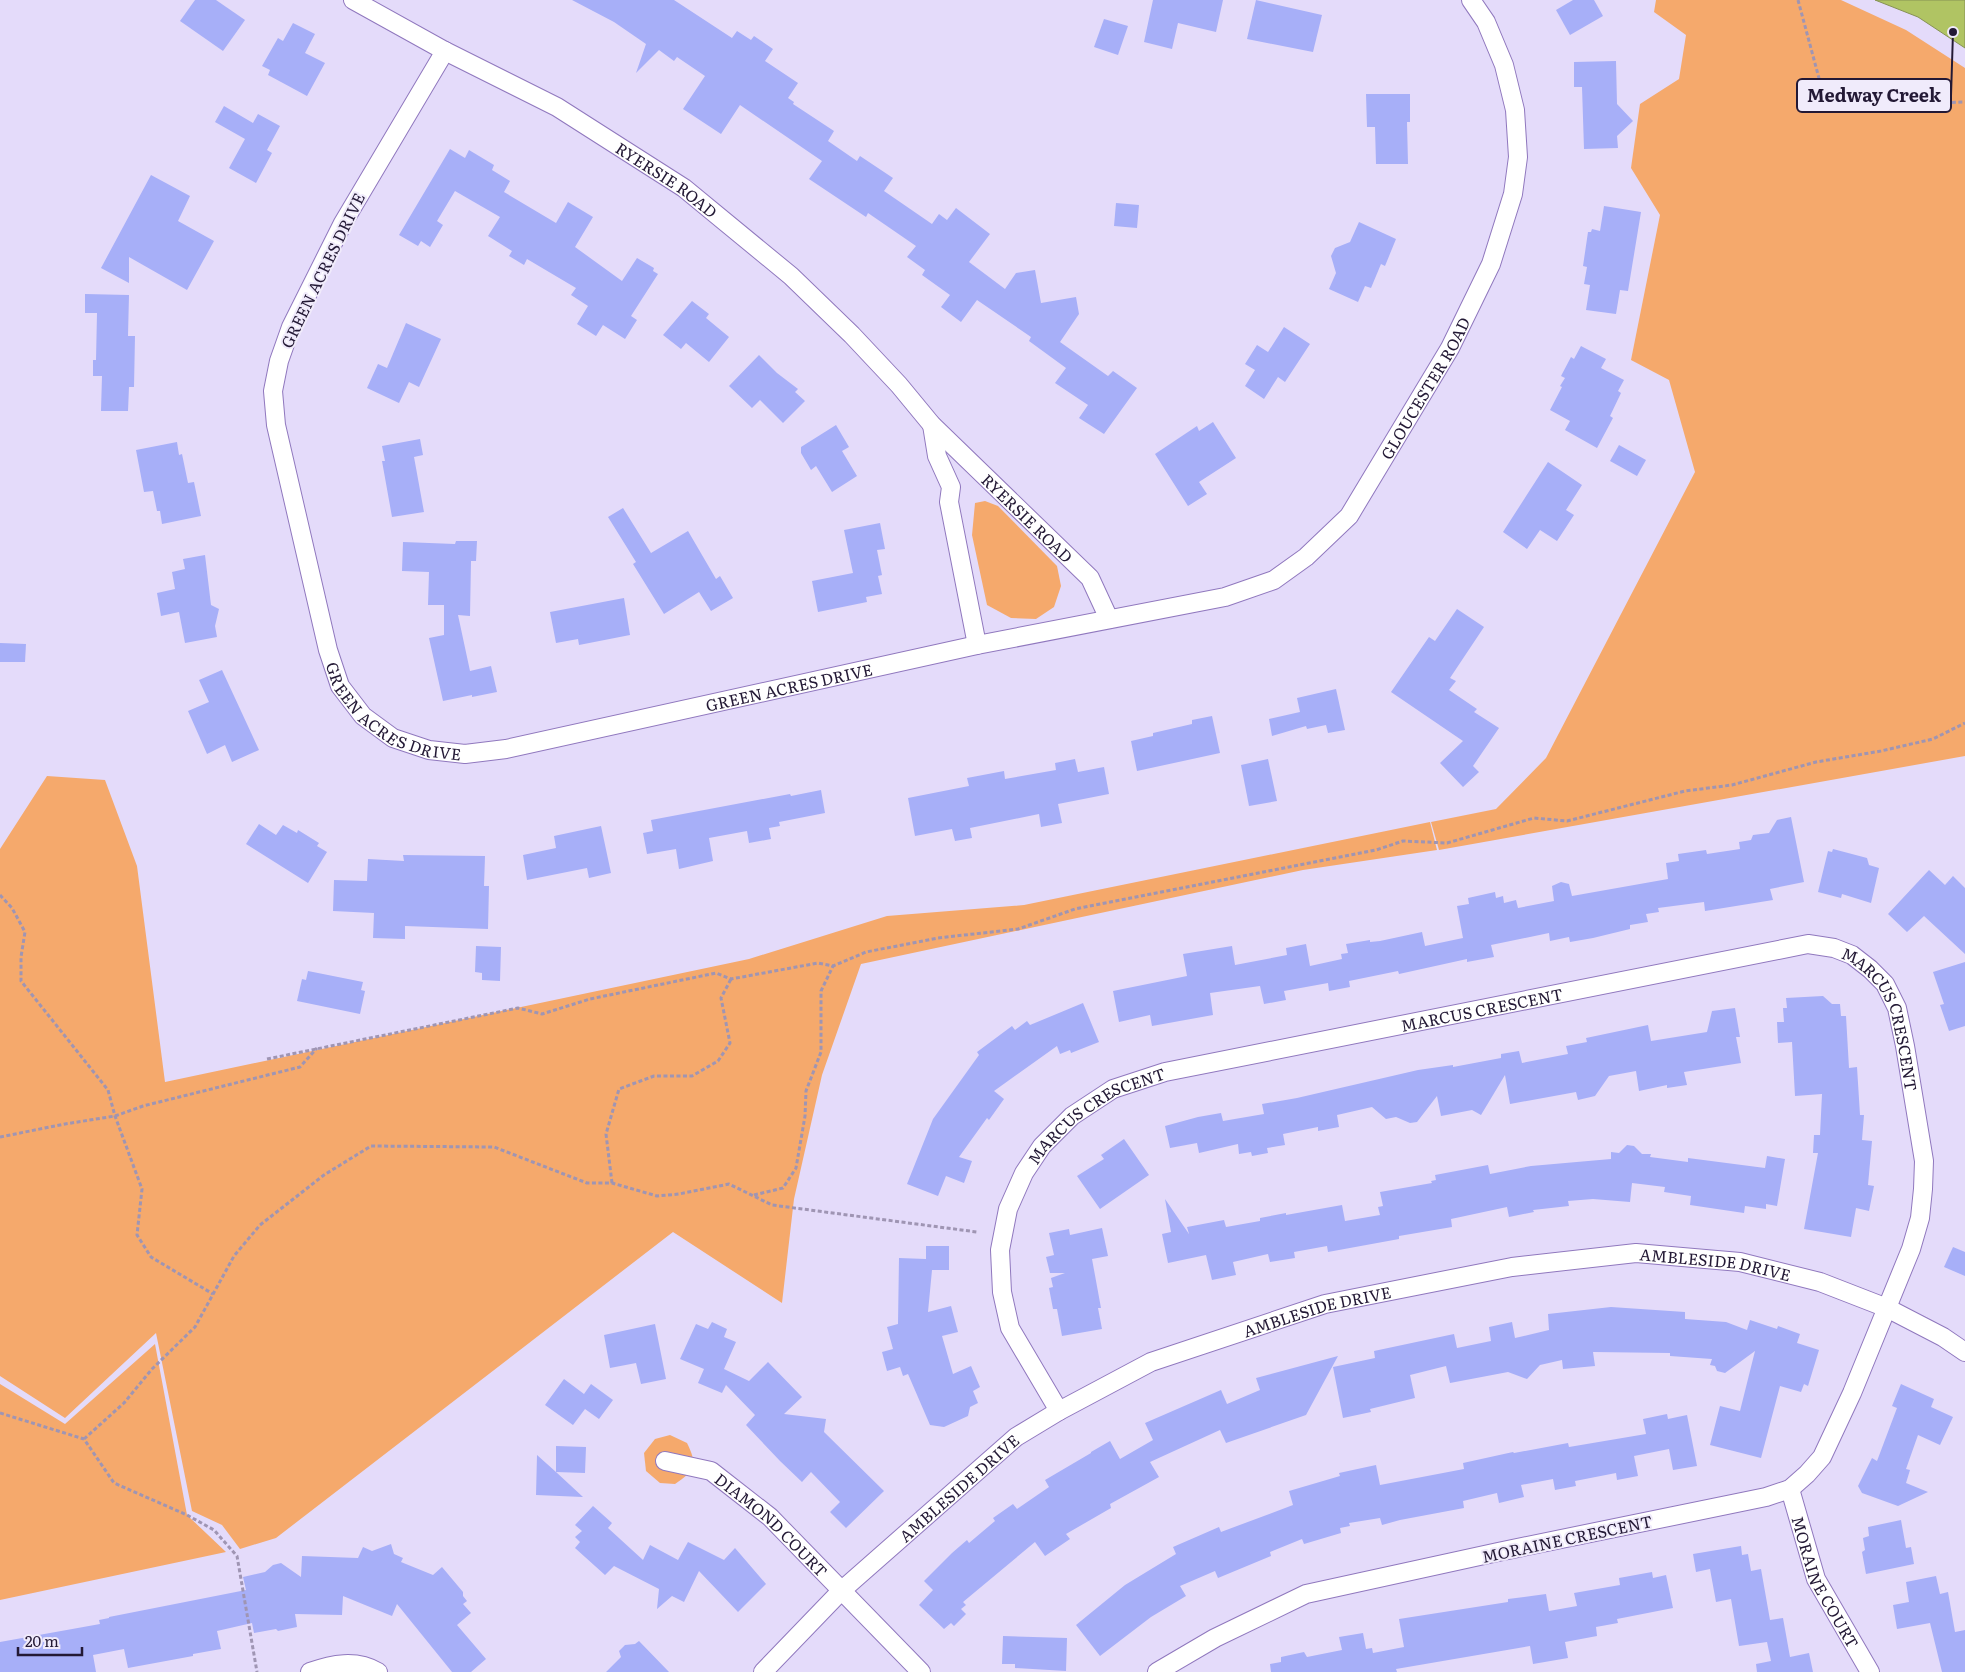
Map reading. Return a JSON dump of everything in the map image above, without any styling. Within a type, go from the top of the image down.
[{"type":"street","name":"RYERSIE ROAD","points":[[354,0],[445,50],[557,107],[684,188],[791,276],[852,335],[899,385],[932,425],[1090,578],[1109,619]]},
{"type":"street","name":"GLOUCESTER ROAD","points":[[1109,619],[1225,597],[1274,580],[1306,557],[1349,516],[1450,348],[1491,264],[1513,194],[1518,157],[1515,110],[1504,65],[1486,22],[1471,0]]},
{"type":"street","name":"GREEN ACRES DRIVE","points":[[445,50],[342,223],[291,327],[278,361],[273,391],[276,425],[328,650],[340,686],[363,716],[392,738],[429,750],[465,754],[506,749],[976,645],[1109,619]]},
{"type":"street","points":[[932,425],[937,456],[952,487],[949,502],[976,645]]},
{"type":"street","name":"MARCUS CRESCENT","points":[[1059,1411],[1010,1328],[1002,1292],[1002,1243],[1008,1209],[1024,1173],[1042,1146],[1072,1116],[1112,1090],[1165,1072],[1808,944],[1834,948],[1852,955],[1885,984],[1897,1008],[1924,1161],[1920,1218],[1911,1249],[1887,1308]]},
{"type":"street","name":"AMBLESIDE DRIVE","points":[[763,1672],[841,1591],[1016,1437],[1059,1411],[1151,1362],[1324,1304],[1512,1267],[1636,1253],[1740,1262],[1820,1282],[1887,1308],[1943,1337],[1965,1352]]},
{"type":"street","name":"MORAINE CRESCENT","points":[[1157,1672],[1215,1638],[1306,1594],[1766,1497],[1790,1489],[1808,1474],[1822,1457],[1852,1393],[1887,1308]]},
{"type":"street","name":"DIAMOND COURT","points":[[665,1461],[711,1471],[770,1517],[841,1591]]},
{"type":"street","name":"MORAINE COURT","points":[[1790,1489],[1816,1579],[1870,1672]]},
{"type":"street","points":[[841,1591],[921,1672]]},
{"type":"street","points":[[310,1672],[323,1667],[349,1663],[369,1667],[378,1672]]},
{"type":"path","points":[[1798,0],[1820,82],[1881,105],[1965,102]]},
{"type":"path","points":[[267,1059],[518,1008],[542,1014],[590,1000],[716,973],[731,978],[818,963],[833,966],[866,952],[938,938],[1018,930],[1075,909],[1376,850],[1403,841],[1447,843],[1534,818],[1567,821],[1685,791],[1732,785],[1816,762],[1881,751],[1933,739],[1965,723]]},
{"type":"path","points":[[0,895],[12,908],[25,932],[21,957],[21,981],[108,1090],[115,1116],[142,1189],[137,1235],[151,1257],[213,1294]]},
{"type":"path","points":[[754,1196],[783,1188],[796,1168],[805,1116],[806,1091],[821,1052],[821,991],[833,966]]},
{"type":"path","points":[[612,1183],[606,1134],[620,1089],[654,1076],[692,1076],[718,1061],[730,1043],[721,998],[731,978]]},
{"type":"path","points":[[0,1137],[115,1116],[143,1106],[300,1068],[318,1048]]},
{"type":"path","points":[[84,1439],[124,1403],[152,1369],[195,1327],[234,1256],[260,1225],[324,1175],[371,1146],[494,1147],[587,1182],[612,1183],[657,1196],[708,1190],[729,1184],[772,1205],[977,1232]]},
{"type":"path","points":[[0,1413],[84,1439],[114,1483],[187,1515],[214,1530],[237,1556],[257,1672]]},
{"type":"shaded area","points":[[1656,0],[1841,0],[1906,30],[1965,68],[1965,756],[1439,850],[1431,822],[1496,809],[1546,758],[1695,472],[1669,380],[1631,360],[1660,215],[1631,168],[1640,104],[1679,79],[1686,35],[1654,12]]},
{"type":"shaded area","points":[[1875,0],[1965,0],[1965,48],[1918,17]]},
{"type":"shaded area","points":[[985,501],[998,506],[1057,566],[1061,586],[1054,607],[1036,619],[1011,618],[987,605],[972,535],[975,503]]},
{"type":"shaded area","points":[[47,776],[105,780],[137,866],[165,1082],[749,959],[887,916],[1024,905],[1430,822],[1437,850],[1303,870],[861,964],[822,1075],[794,1199],[782,1303],[673,1232],[276,1538],[240,1549],[222,1525],[192,1511],[156,1333],[65,1418],[0,1376],[0,849]]},
{"type":"shaded area","points":[[155,1344],[187,1515],[226,1552],[0,1600],[0,1384],[65,1424]]},
{"type":"shaded area","points":[[670,1435],[687,1443],[693,1457],[693,1467],[687,1475],[675,1484],[660,1483],[646,1471],[644,1453],[655,1439]]},
{"type":"building","points":[[195,0],[216,0],[245,20],[223,51],[180,21]]},
{"type":"building","points":[[572,0],[674,0],[732,38],[737,31],[751,40],[754,36],[773,49],[765,61],[798,83],[788,98],[794,102],[793,104],[834,131],[828,141],[857,161],[860,156],[893,178],[884,191],[932,224],[939,214],[947,220],[956,208],[990,234],[969,262],[1005,289],[1016,273],[1035,270],[1041,303],[1076,297],[1079,314],[1060,342],[1108,376],[1113,371],[1137,388],[1104,434],[1079,418],[1088,405],[1055,383],[1066,368],[1029,341],[1031,337],[977,300],[961,322],[941,307],[950,295],[922,275],[925,270],[907,257],[916,246],[868,213],[866,217],[809,179],[822,161],[740,105],[721,134],[683,109],[705,76],[677,57],[674,61],[659,50],[636,73],[646,44],[614,22]]},
{"type":"building","points":[[1153,0],[1223,0],[1216,32],[1178,23],[1172,49],[1144,42]]},
{"type":"building","points":[[1256,0],[1322,15],[1313,52],[1247,39]]},
{"type":"building","points":[[1573,0],[1594,0],[1603,16],[1570,35],[1556,10]]},
{"type":"building","points":[[1104,19],[1128,26],[1118,55],[1094,47]]},
{"type":"building","points":[[293,23],[315,34],[305,53],[325,63],[307,96],[268,75],[270,70],[262,66],[278,38],[283,41]]},
{"type":"building","points":[[1616,61],[1617,104],[1633,121],[1617,136],[1618,148],[1584,149],[1582,87],[1574,87],[1574,62]]},
{"type":"building","points":[[1366,94],[1410,94],[1410,122],[1407,122],[1408,164],[1376,164],[1375,127],[1367,127]]},
{"type":"building","points":[[224,106],[253,123],[258,114],[280,126],[267,150],[272,153],[256,183],[229,168],[245,139],[215,122]]},
{"type":"building","points":[[450,149],[465,158],[469,150],[494,165],[492,170],[510,181],[504,192],[556,223],[568,202],[593,217],[575,247],[622,281],[637,258],[654,268],[653,271],[658,274],[631,316],[637,320],[625,339],[603,325],[596,336],[577,324],[588,306],[571,295],[576,288],[527,259],[524,265],[509,256],[512,251],[488,236],[500,217],[455,191],[437,221],[443,225],[430,247],[421,241],[418,246],[399,235]]},
{"type":"building","points":[[151,175],[190,196],[178,221],[214,241],[187,290],[129,257],[129,283],[101,268]]},
{"type":"building","points":[[1116,203],[1139,205],[1137,228],[1114,226]]},
{"type":"building","points":[[1604,206],[1641,212],[1628,291],[1620,290],[1616,314],[1586,310],[1590,285],[1584,284],[1587,267],[1583,266],[1588,232],[1591,232],[1592,229],[1600,231]]},
{"type":"building","points":[[1359,222],[1396,239],[1385,266],[1381,264],[1371,288],[1365,286],[1358,302],[1329,289],[1336,273],[1331,256],[1335,248],[1350,242]]},
{"type":"building","points":[[85,294],[129,295],[128,336],[135,336],[134,387],[129,387],[128,411],[101,411],[102,376],[93,376],[93,360],[96,360],[97,313],[85,313]]},
{"type":"building","points":[[692,301],[709,314],[706,318],[729,337],[709,362],[686,343],[681,349],[663,335]]},
{"type":"building","points":[[406,323],[441,339],[419,387],[409,382],[399,403],[367,388],[378,364],[387,368]]},
{"type":"building","points":[[1284,327],[1310,344],[1285,382],[1278,377],[1264,399],[1245,386],[1255,370],[1245,364],[1257,345],[1268,352]]},
{"type":"building","points":[[1581,346],[1606,359],[1601,368],[1624,380],[1618,391],[1621,393],[1610,416],[1613,418],[1597,448],[1565,430],[1570,421],[1550,410],[1565,378],[1561,376],[1571,357],[1574,359]]},
{"type":"building","points":[[759,355],[777,373],[798,389],[795,392],[805,401],[783,423],[760,400],[752,408],[729,386]]},
{"type":"building","points":[[1213,422],[1236,458],[1199,482],[1207,494],[1188,506],[1155,454],[1197,426],[1199,431]]},
{"type":"building","points":[[836,425],[849,447],[842,451],[857,476],[832,492],[816,466],[811,470],[801,453],[801,447]]},
{"type":"building","points":[[420,439],[423,455],[414,457],[424,512],[392,517],[382,461],[385,461],[382,446]]},
{"type":"building","points":[[177,442],[179,455],[182,454],[188,483],[194,482],[201,516],[162,524],[153,491],[144,492],[136,450]]},
{"type":"building","points":[[1619,445],[1646,460],[1637,476],[1610,461]]},
{"type":"building","points":[[1548,462],[1582,485],[1566,510],[1574,515],[1557,541],[1540,530],[1527,549],[1503,532]]},
{"type":"building","points":[[623,508],[651,553],[688,531],[716,579],[720,576],[733,598],[711,611],[699,592],[664,614],[633,564],[636,562],[608,517]]},
{"type":"building","points":[[880,523],[885,549],[877,550],[882,575],[878,576],[882,594],[866,597],[867,602],[818,612],[812,581],[853,573],[844,530]]},
{"type":"building","points":[[456,541],[477,541],[476,561],[471,561],[470,616],[458,615],[470,671],[491,666],[497,692],[443,701],[429,638],[444,635],[444,605],[428,605],[429,572],[402,571],[403,542],[455,544]]},
{"type":"building","points":[[205,555],[211,605],[219,609],[215,626],[217,637],[185,643],[179,612],[161,616],[157,593],[175,589],[172,572],[185,569],[183,559]]},
{"type":"building","points":[[624,598],[630,635],[579,645],[578,639],[556,643],[550,612]]},
{"type":"building","points":[[1457,609],[1484,627],[1450,678],[1456,681],[1449,690],[1477,709],[1474,712],[1499,728],[1473,766],[1479,772],[1463,787],[1440,763],[1463,741],[1391,692],[1429,637],[1435,641]]},
{"type":"building","points":[[0,643],[26,644],[25,662],[0,662]]},
{"type":"building","points":[[222,670],[259,750],[232,762],[225,745],[207,754],[188,711],[209,702],[199,680]]},
{"type":"building","points":[[1336,689],[1345,730],[1328,733],[1326,725],[1307,729],[1306,726],[1272,736],[1269,719],[1300,712],[1297,698]]},
{"type":"building","points":[[1212,716],[1220,753],[1137,771],[1131,741],[1153,736],[1153,733],[1192,724],[1192,720]]},
{"type":"building","points":[[1075,759],[1078,772],[1104,767],[1109,794],[1058,804],[1062,823],[1041,827],[1039,814],[970,828],[972,838],[955,841],[952,829],[915,836],[908,798],[969,786],[967,778],[1004,771],[1005,779],[1056,770],[1055,763]]},
{"type":"building","points":[[1268,759],[1277,801],[1249,806],[1241,765]]},
{"type":"building","points":[[821,790],[825,813],[779,822],[780,826],[769,828],[771,839],[749,843],[747,831],[709,838],[713,861],[679,869],[676,849],[647,854],[643,833],[653,831],[651,820]]},
{"type":"building","points":[[1791,817],[1804,882],[1770,889],[1773,900],[1705,911],[1704,902],[1658,908],[1659,912],[1646,914],[1648,922],[1630,925],[1630,929],[1593,938],[1570,942],[1569,937],[1550,941],[1549,933],[1491,945],[1494,957],[1467,962],[1467,959],[1399,974],[1398,971],[1349,981],[1350,987],[1329,991],[1328,983],[1284,991],[1286,1000],[1264,1004],[1260,986],[1210,993],[1213,1015],[1152,1026],[1150,1015],[1119,1022],[1113,991],[1187,976],[1183,954],[1232,946],[1235,965],[1287,955],[1286,948],[1306,944],[1310,966],[1342,959],[1341,954],[1348,953],[1346,944],[1370,940],[1370,942],[1380,941],[1422,932],[1425,946],[1463,938],[1457,906],[1469,904],[1468,898],[1495,892],[1496,898],[1503,896],[1504,903],[1516,900],[1518,908],[1554,901],[1552,886],[1561,882],[1569,884],[1572,896],[1668,879],[1666,863],[1679,861],[1678,854],[1706,850],[1707,854],[1740,849],[1739,842],[1751,840],[1753,835],[1769,833],[1777,820]]},
{"type":"building","points":[[259,824],[276,835],[283,825],[297,833],[298,830],[319,843],[317,846],[327,852],[308,883],[246,844]]},
{"type":"building","points":[[601,826],[611,873],[589,878],[587,868],[527,880],[523,855],[556,848],[554,836]]},
{"type":"building","points":[[1833,849],[1867,858],[1869,865],[1879,868],[1871,903],[1842,894],[1841,898],[1818,892],[1828,851],[1832,852]]},
{"type":"building","points":[[403,855],[485,856],[484,886],[489,886],[488,929],[405,926],[405,939],[373,938],[374,913],[333,911],[334,880],[367,881],[368,859],[404,861]]},
{"type":"building","points":[[1929,870],[1945,885],[1953,876],[1965,888],[1965,954],[1924,916],[1907,932],[1888,914]]},
{"type":"building","points":[[476,946],[501,947],[500,981],[482,980],[482,973],[475,972]]},
{"type":"building","points":[[1965,962],[1965,1026],[1949,1031],[1940,1005],[1944,1004],[1933,972]]},
{"type":"building","points":[[308,971],[363,982],[361,990],[365,991],[360,1014],[297,1001],[302,979],[306,980]]},
{"type":"building","points":[[1823,996],[1832,1004],[1840,1004],[1841,1016],[1846,1016],[1849,1068],[1857,1067],[1860,1115],[1864,1115],[1862,1140],[1872,1141],[1868,1185],[1874,1186],[1869,1211],[1856,1208],[1851,1237],[1804,1229],[1818,1153],[1813,1153],[1814,1135],[1820,1135],[1822,1094],[1795,1096],[1792,1042],[1778,1043],[1777,1022],[1784,1022],[1783,1008],[1787,1008],[1786,998]]},
{"type":"building","points":[[1083,1003],[1099,1042],[1071,1053],[1070,1050],[1060,1054],[1057,1046],[994,1091],[1004,1099],[989,1120],[987,1118],[959,1157],[972,1161],[964,1183],[946,1176],[938,1196],[907,1184],[933,1119],[979,1055],[977,1052],[1012,1026],[1015,1030],[1027,1021],[1030,1025]]},
{"type":"building","points":[[1735,1008],[1740,1037],[1736,1037],[1741,1063],[1684,1072],[1687,1085],[1667,1088],[1667,1085],[1639,1091],[1636,1071],[1609,1076],[1595,1096],[1578,1100],[1576,1092],[1510,1104],[1505,1075],[1481,1115],[1472,1110],[1441,1116],[1437,1096],[1417,1122],[1410,1123],[1396,1117],[1386,1119],[1372,1107],[1337,1115],[1339,1127],[1318,1131],[1318,1127],[1283,1134],[1285,1145],[1267,1148],[1268,1153],[1252,1156],[1251,1152],[1239,1154],[1238,1144],[1199,1153],[1197,1143],[1170,1148],[1165,1126],[1198,1117],[1221,1113],[1223,1121],[1264,1114],[1262,1104],[1297,1098],[1418,1070],[1453,1065],[1453,1067],[1501,1058],[1501,1054],[1519,1051],[1522,1063],[1568,1054],[1566,1046],[1587,1042],[1586,1038],[1648,1025],[1651,1041],[1707,1032],[1712,1011]]},
{"type":"building","points":[[1124,1139],[1149,1175],[1100,1209],[1077,1176],[1104,1159],[1101,1155]]},
{"type":"building","points":[[1627,1145],[1634,1146],[1642,1154],[1651,1154],[1650,1157],[1688,1162],[1688,1158],[1765,1168],[1767,1156],[1785,1159],[1777,1206],[1766,1204],[1766,1209],[1745,1206],[1744,1213],[1690,1205],[1691,1196],[1664,1192],[1665,1187],[1632,1183],[1630,1202],[1593,1199],[1568,1201],[1569,1206],[1533,1210],[1534,1212],[1509,1217],[1507,1207],[1451,1219],[1452,1227],[1399,1236],[1399,1239],[1328,1252],[1327,1246],[1294,1252],[1295,1258],[1270,1262],[1268,1254],[1233,1262],[1236,1275],[1212,1280],[1206,1255],[1168,1263],[1162,1234],[1171,1232],[1165,1199],[1189,1234],[1187,1227],[1224,1220],[1226,1227],[1260,1221],[1260,1218],[1286,1213],[1286,1215],[1342,1205],[1345,1221],[1380,1215],[1378,1207],[1383,1206],[1380,1192],[1432,1183],[1431,1181],[1436,1180],[1435,1175],[1488,1165],[1490,1174],[1531,1166],[1611,1159],[1611,1152],[1619,1153]]},
{"type":"building","points":[[1102,1228],[1108,1256],[1092,1259],[1101,1308],[1098,1308],[1102,1329],[1062,1336],[1057,1309],[1053,1309],[1049,1288],[1053,1287],[1051,1278],[1065,1273],[1050,1273],[1046,1257],[1054,1255],[1049,1233],[1069,1229],[1070,1235]]},
{"type":"building","points":[[926,1246],[949,1246],[949,1270],[932,1270],[928,1312],[951,1306],[958,1332],[942,1336],[953,1374],[971,1366],[980,1387],[973,1391],[978,1403],[970,1407],[968,1416],[944,1427],[930,1425],[908,1374],[903,1376],[900,1367],[887,1371],[882,1352],[893,1349],[887,1327],[898,1324],[899,1258],[926,1259]]},
{"type":"building","points":[[1953,1247],[1965,1252],[1965,1276],[1944,1267]]},
{"type":"building","points":[[1611,1307],[1685,1312],[1685,1319],[1726,1322],[1747,1330],[1750,1320],[1777,1329],[1778,1326],[1800,1334],[1797,1343],[1819,1350],[1808,1386],[1804,1384],[1801,1392],[1780,1386],[1761,1458],[1710,1445],[1720,1406],[1740,1411],[1755,1351],[1725,1373],[1717,1371],[1715,1366],[1710,1365],[1712,1359],[1670,1356],[1670,1353],[1593,1352],[1595,1366],[1563,1369],[1562,1360],[1540,1365],[1527,1379],[1508,1372],[1450,1383],[1446,1366],[1410,1375],[1415,1398],[1370,1409],[1371,1412],[1343,1418],[1333,1367],[1375,1358],[1374,1351],[1454,1334],[1457,1348],[1491,1341],[1489,1327],[1512,1322],[1515,1338],[1549,1330],[1548,1314]]},
{"type":"building","points":[[712,1322],[727,1329],[724,1337],[736,1342],[724,1369],[749,1381],[768,1362],[802,1397],[784,1414],[826,1419],[824,1432],[884,1491],[846,1528],[830,1512],[840,1502],[811,1472],[802,1482],[780,1461],[746,1425],[755,1415],[726,1385],[722,1393],[698,1383],[704,1369],[680,1359],[696,1324],[708,1329]]},
{"type":"building","points":[[655,1324],[666,1379],[641,1384],[636,1363],[610,1368],[604,1335]]},
{"type":"building","points":[[1338,1356],[1306,1415],[1226,1443],[1220,1430],[1150,1462],[1159,1477],[1110,1504],[1111,1508],[1066,1534],[1070,1539],[1045,1556],[1035,1542],[963,1602],[966,1605],[961,1609],[966,1614],[954,1626],[951,1623],[944,1629],[919,1605],[933,1590],[924,1581],[952,1553],[967,1540],[969,1543],[995,1521],[993,1518],[1013,1504],[1017,1509],[1049,1487],[1045,1480],[1091,1452],[1110,1441],[1120,1459],[1153,1440],[1145,1423],[1221,1390],[1227,1404],[1260,1390],[1256,1378]]},
{"type":"building","points":[[564,1379],[584,1394],[591,1384],[613,1400],[599,1419],[585,1409],[573,1425],[545,1405]]},
{"type":"building","points":[[1901,1384],[1934,1399],[1931,1407],[1953,1417],[1940,1445],[1918,1435],[1906,1469],[1910,1470],[1906,1483],[1928,1492],[1898,1506],[1862,1493],[1858,1486],[1872,1458],[1877,1461],[1897,1408],[1892,1406]]},
{"type":"building","points":[[1667,1414],[1668,1419],[1687,1415],[1697,1466],[1673,1470],[1669,1449],[1634,1456],[1638,1476],[1617,1480],[1616,1473],[1575,1481],[1576,1486],[1555,1490],[1553,1479],[1521,1485],[1524,1497],[1499,1503],[1497,1493],[1463,1501],[1464,1508],[1382,1525],[1380,1518],[1349,1523],[1350,1526],[1340,1528],[1341,1533],[1304,1544],[1302,1539],[1270,1552],[1271,1556],[1218,1578],[1215,1571],[1180,1586],[1186,1596],[1151,1617],[1100,1656],[1076,1625],[1125,1585],[1176,1554],[1173,1547],[1219,1527],[1221,1532],[1293,1505],[1289,1491],[1340,1476],[1339,1473],[1376,1465],[1380,1485],[1464,1469],[1463,1463],[1513,1452],[1568,1443],[1569,1447],[1646,1434],[1643,1419]]},
{"type":"building","points":[[556,1446],[586,1447],[585,1473],[556,1472]]},
{"type":"building","points":[[537,1455],[583,1497],[536,1495]]},
{"type":"building","points":[[593,1506],[612,1523],[608,1528],[643,1560],[650,1545],[678,1560],[688,1542],[724,1560],[735,1548],[766,1584],[738,1612],[699,1571],[684,1602],[672,1596],[657,1609],[659,1589],[614,1566],[605,1575],[575,1548],[580,1542],[575,1537],[582,1531],[575,1525]]},
{"type":"building","points":[[1901,1520],[1906,1548],[1911,1547],[1914,1564],[1866,1574],[1862,1552],[1865,1550],[1863,1538],[1869,1536],[1868,1527]]},
{"type":"building","points":[[391,1544],[394,1554],[403,1558],[401,1562],[433,1575],[442,1567],[463,1592],[463,1596],[467,1601],[463,1604],[471,1613],[457,1625],[486,1659],[471,1672],[452,1672],[397,1604],[392,1616],[343,1596],[342,1615],[295,1614],[297,1627],[278,1631],[276,1629],[254,1633],[252,1623],[217,1631],[221,1649],[193,1654],[193,1656],[128,1668],[124,1649],[93,1655],[96,1672],[0,1672],[0,1642],[100,1624],[99,1620],[109,1617],[246,1590],[243,1577],[265,1572],[273,1565],[281,1563],[301,1577],[302,1556],[358,1558],[363,1547],[372,1551]]},
{"type":"building","points":[[1741,1546],[1742,1555],[1748,1554],[1751,1571],[1761,1569],[1770,1620],[1783,1618],[1790,1657],[1809,1653],[1813,1672],[1757,1672],[1756,1664],[1771,1661],[1767,1642],[1739,1646],[1731,1599],[1716,1602],[1710,1569],[1696,1572],[1693,1554]]},
{"type":"building","points":[[1652,1572],[1653,1578],[1666,1575],[1673,1608],[1617,1619],[1618,1623],[1596,1627],[1597,1636],[1565,1642],[1568,1658],[1533,1664],[1530,1646],[1396,1669],[1397,1672],[1271,1672],[1270,1664],[1281,1662],[1281,1657],[1304,1652],[1307,1657],[1342,1650],[1339,1637],[1363,1633],[1366,1649],[1372,1648],[1373,1653],[1404,1647],[1399,1619],[1508,1602],[1508,1599],[1546,1594],[1549,1611],[1577,1606],[1574,1593],[1620,1585],[1619,1578]]},
{"type":"building","points":[[1936,1576],[1940,1594],[1948,1592],[1955,1632],[1965,1630],[1965,1672],[1942,1672],[1930,1623],[1897,1629],[1893,1605],[1909,1602],[1906,1582]]},
{"type":"building","points":[[1003,1636],[1067,1638],[1066,1671],[1015,1668],[1015,1664],[1002,1664]]},
{"type":"building","points":[[639,1641],[669,1672],[606,1672],[621,1657],[619,1651],[625,1645],[635,1644]]},
{"type":"place","name":"Medway Creek","points":[[1953,32]]}]
